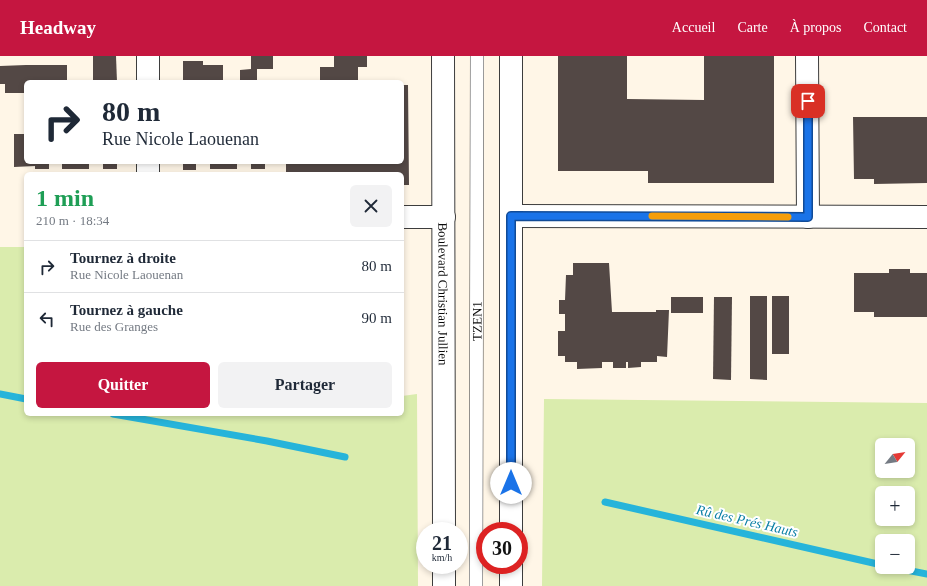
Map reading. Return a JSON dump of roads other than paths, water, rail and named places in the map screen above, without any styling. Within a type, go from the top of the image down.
[{"type":"street","points":[[148,56],[148,80]]},
{"type":"street","name":"Boulevard Christian Jullien","points":[[444,56],[444,522]]},
{"type":"street","points":[[511,56],[511,522]]},
{"type":"street","points":[[807,56],[808,217]]},
{"type":"street","points":[[511,216],[927,217]]},
{"type":"street","points":[[404,218],[444,217]]},
{"type":"street","points":[[444,574],[444,586]]},
{"type":"street","points":[[511,574],[511,586]]},
{"type":"lane","name":"TZEN1","points":[[476,586],[477,56]]},
{"type":"waterway","name":"Rû des Prés Hauts","points":[[0,394],[24,399]]},
{"type":"waterway","name":"Rû des Prés Hauts","points":[[124,416],[267,441],[345,457]]},
{"type":"waterway","name":"Rû des Prés Hauts","points":[[605,502],[875,563]]},
{"type":"waterway","name":"Rû des Prés Hauts","points":[[915,572],[927,574]]}]
